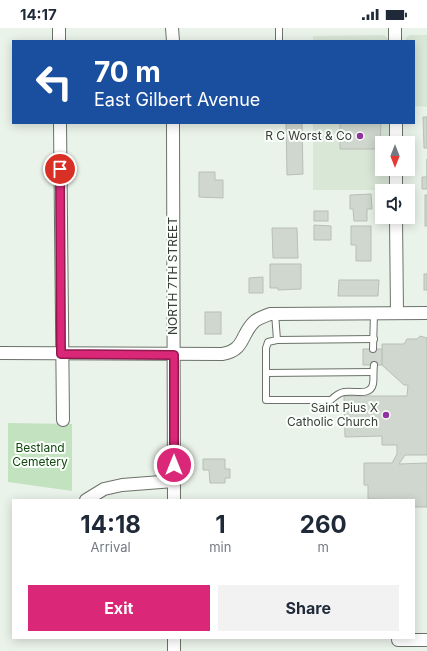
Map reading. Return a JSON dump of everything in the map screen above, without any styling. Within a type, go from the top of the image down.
[{"type":"street","points":[[59,28],[59,40]]},
{"type":"street","points":[[172,28],[172,40]]},
{"type":"street","points":[[395,28],[395,40]]},
{"type":"street","points":[[60,124],[61,354],[63,420]]},
{"type":"street","name":"NORTH 7TH STREET","points":[[173,124],[174,499]]},
{"type":"street","points":[[396,124],[396,136]]},
{"type":"street","points":[[396,224],[397,313]]},
{"type":"street","points":[[0,353],[174,355],[229,353],[236,349],[255,322],[274,313],[427,313]]},
{"type":"street","points":[[88,499],[104,489],[122,485],[174,481]]},
{"type":"street","points":[[174,639],[174,651]]},
{"type":"street","points":[[398,640],[427,640]]},
{"type":"lane","points":[[279,28],[279,40]]},
{"type":"lane","points":[[274,313],[277,340]]},
{"type":"lane","points":[[373,349],[374,313]]},
{"type":"lane","points":[[266,373],[374,368],[373,386],[368,391],[346,391],[338,394],[331,400],[266,400],[266,373],[266,348],[268,342],[277,340],[374,339]]},
{"type":"shaded area","points":[[383,35],[386,36],[388,40],[313,40],[313,36]]},
{"type":"shaded area","points":[[410,35],[427,35],[427,107],[415,106],[415,40],[406,40],[406,38]]},
{"type":"shaded area","points":[[313,124],[390,124],[390,136],[375,136],[375,176],[390,176],[390,184],[375,184],[375,190],[313,190]]},
{"type":"green space","name":"Bestland Cemetery","points":[[8,423],[72,424],[72,491],[8,482]]},
{"type":"building","points":[[423,117],[427,117],[427,148],[424,148]]},
{"type":"building","points":[[286,124],[302,124],[303,174],[287,175]]},
{"type":"building","name":"R C Worst & Co","points":[[340,124],[381,124],[380,136],[375,136],[375,149],[340,149]]},
{"type":"building","points":[[199,172],[215,172],[215,180],[223,180],[223,198],[199,197]]},
{"type":"building","points":[[422,177],[427,177],[427,189],[422,189]]},
{"type":"building","points":[[371,194],[372,209],[367,209],[367,221],[354,221],[353,209],[350,209],[350,195]]},
{"type":"building","points":[[425,195],[427,195],[427,226],[425,226]]},
{"type":"building","points":[[314,211],[328,211],[328,221],[314,221]]},
{"type":"building","points":[[314,225],[331,226],[331,240],[314,240]]},
{"type":"building","points":[[351,226],[371,226],[371,261],[356,261],[356,245],[351,245]]},
{"type":"building","points":[[272,228],[297,228],[298,258],[273,258]]},
{"type":"building","points":[[270,264],[301,264],[301,289],[278,290],[278,288],[270,288]]},
{"type":"building","points":[[424,274],[427,274],[427,290],[424,290]]},
{"type":"building","points":[[263,277],[263,293],[249,293],[249,278]]},
{"type":"building","points":[[339,280],[379,280],[378,296],[338,296]]},
{"type":"building","points":[[205,312],[221,312],[221,334],[205,334]]},
{"type":"building","name":"Saint Pius X Catholic Church","points":[[420,336],[427,338],[427,455],[405,455],[399,464],[427,463],[427,507],[415,507],[415,499],[368,499],[368,485],[364,485],[364,463],[392,463],[397,454],[397,445],[382,445],[382,436],[345,437],[344,396],[407,396],[408,385],[404,385],[382,365],[382,344],[404,344],[407,339],[417,339]]},
{"type":"building","points":[[363,349],[382,349],[382,365],[363,365]]},
{"type":"building","points":[[203,459],[225,459],[225,469],[230,469],[230,478],[225,478],[225,483],[210,483],[209,470],[203,470]]},
{"type":"place","name":"R C Worst & Co","points":[[360,136]]},
{"type":"place","name":"Saint Pius X Catholic Church","points":[[386,415]]},
{"type":"route","points":[[60,169],[61,354],[174,355],[174,465]]}]
